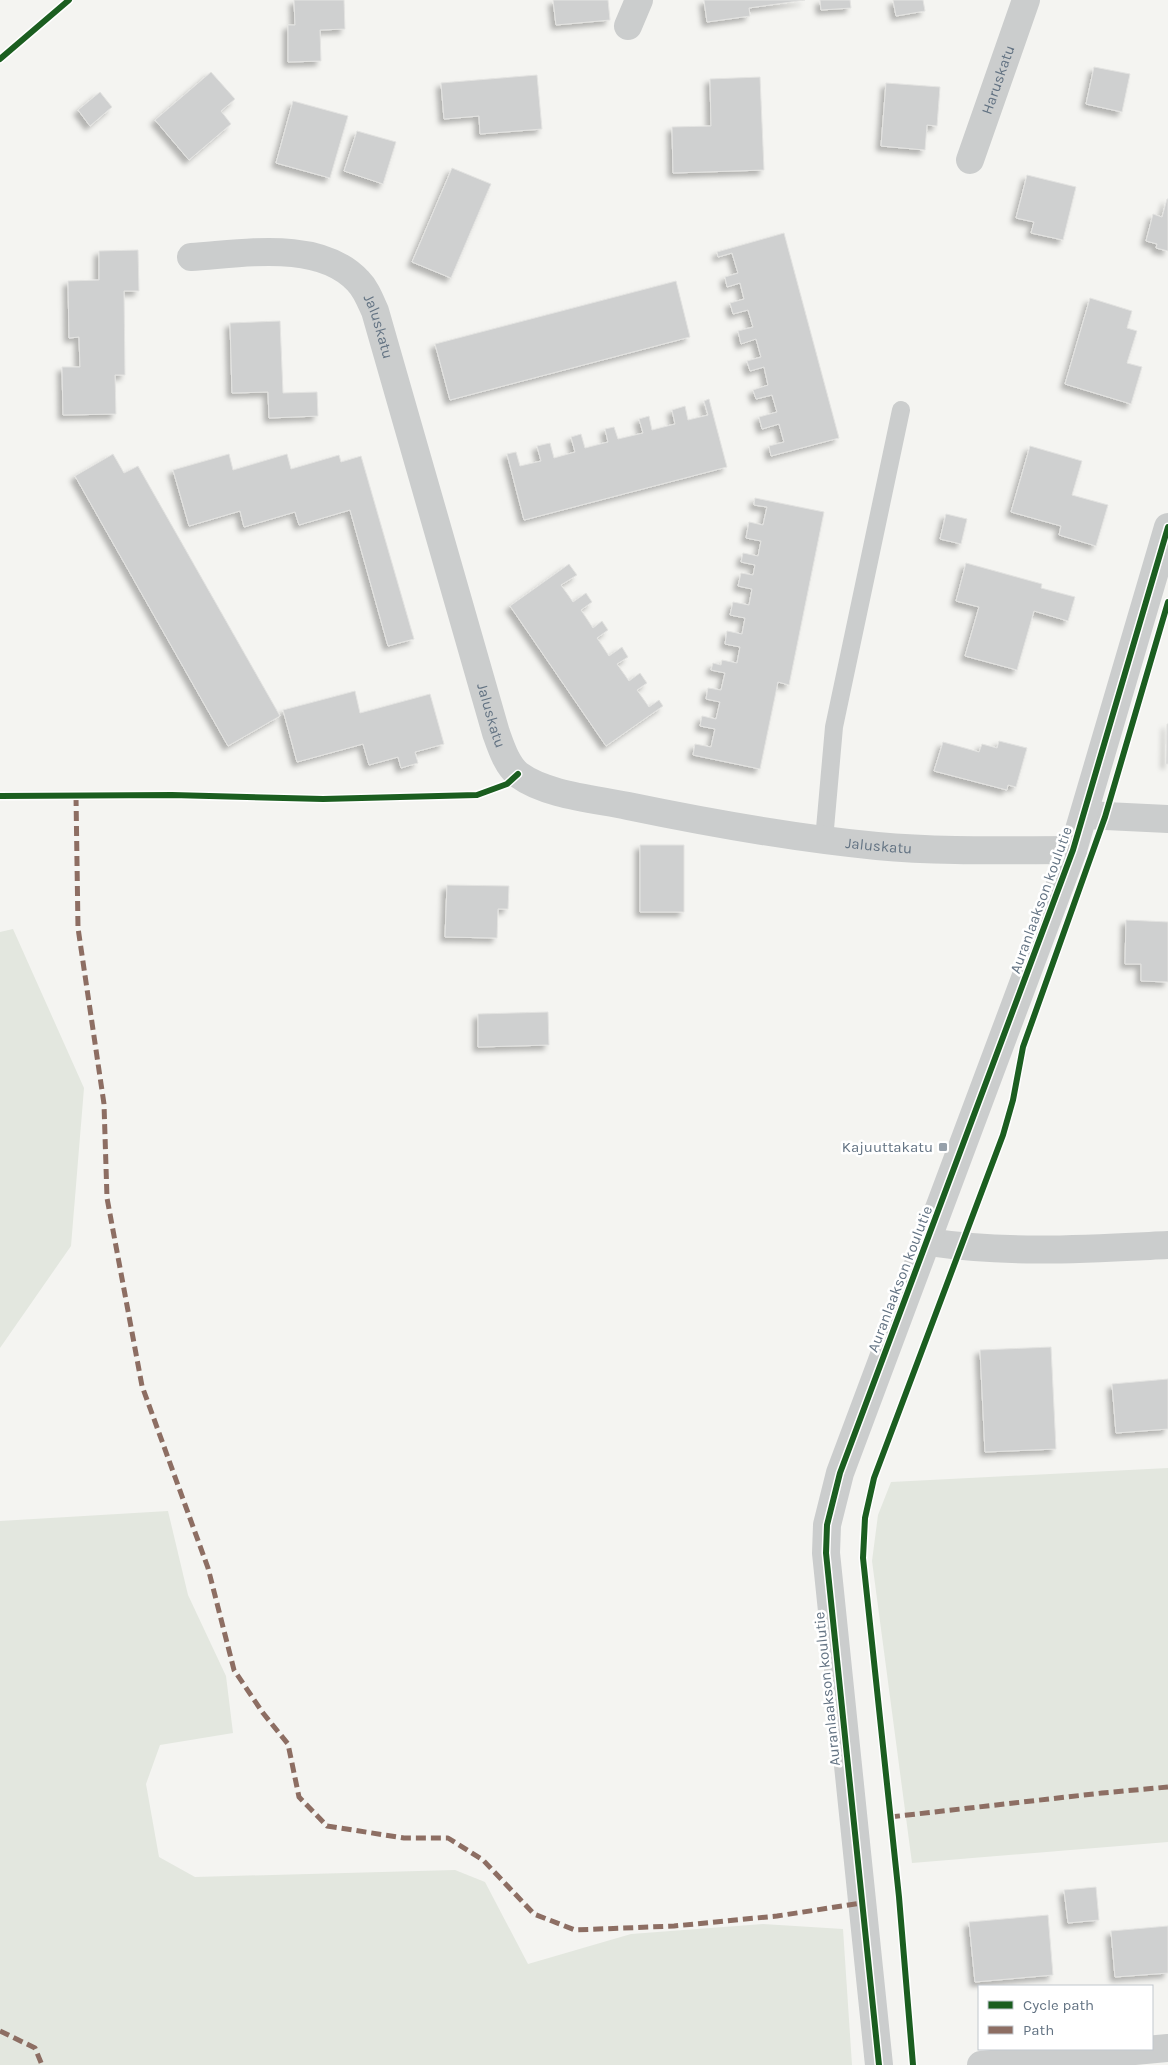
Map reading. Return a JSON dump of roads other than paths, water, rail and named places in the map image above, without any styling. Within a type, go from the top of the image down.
[{"type":"street","points":[[628,26],[639,0]]},
{"type":"street","name":"Haruskatu","points":[[970,160],[1026,0]]},
{"type":"street","name":"Jaluskatu","points":[[191,257],[288,252],[309,255],[343,269],[358,281],[368,294],[375,311],[496,733],[508,762],[518,774],[530,782],[563,793],[674,815],[824,840],[936,849],[1073,850]]},
{"type":"street","name":"Auranlaakson koulutie","points":[[878,2065],[826,1553],[827,1525],[840,1473],[928,1242],[1085,815],[1160,589],[1168,527]]},
{"type":"street","points":[[1085,815],[1168,819]]},
{"type":"street","points":[[928,1242],[962,1247],[1034,1251],[1168,1245]]},
{"type":"street","points":[[981,2065],[1089,2060],[1168,2048]]},
{"type":"lane","points":[[824,840],[834,728],[901,410]]},
{"type":"place","name":"Kajuuttakatu","points":[[943,1147]]}]
